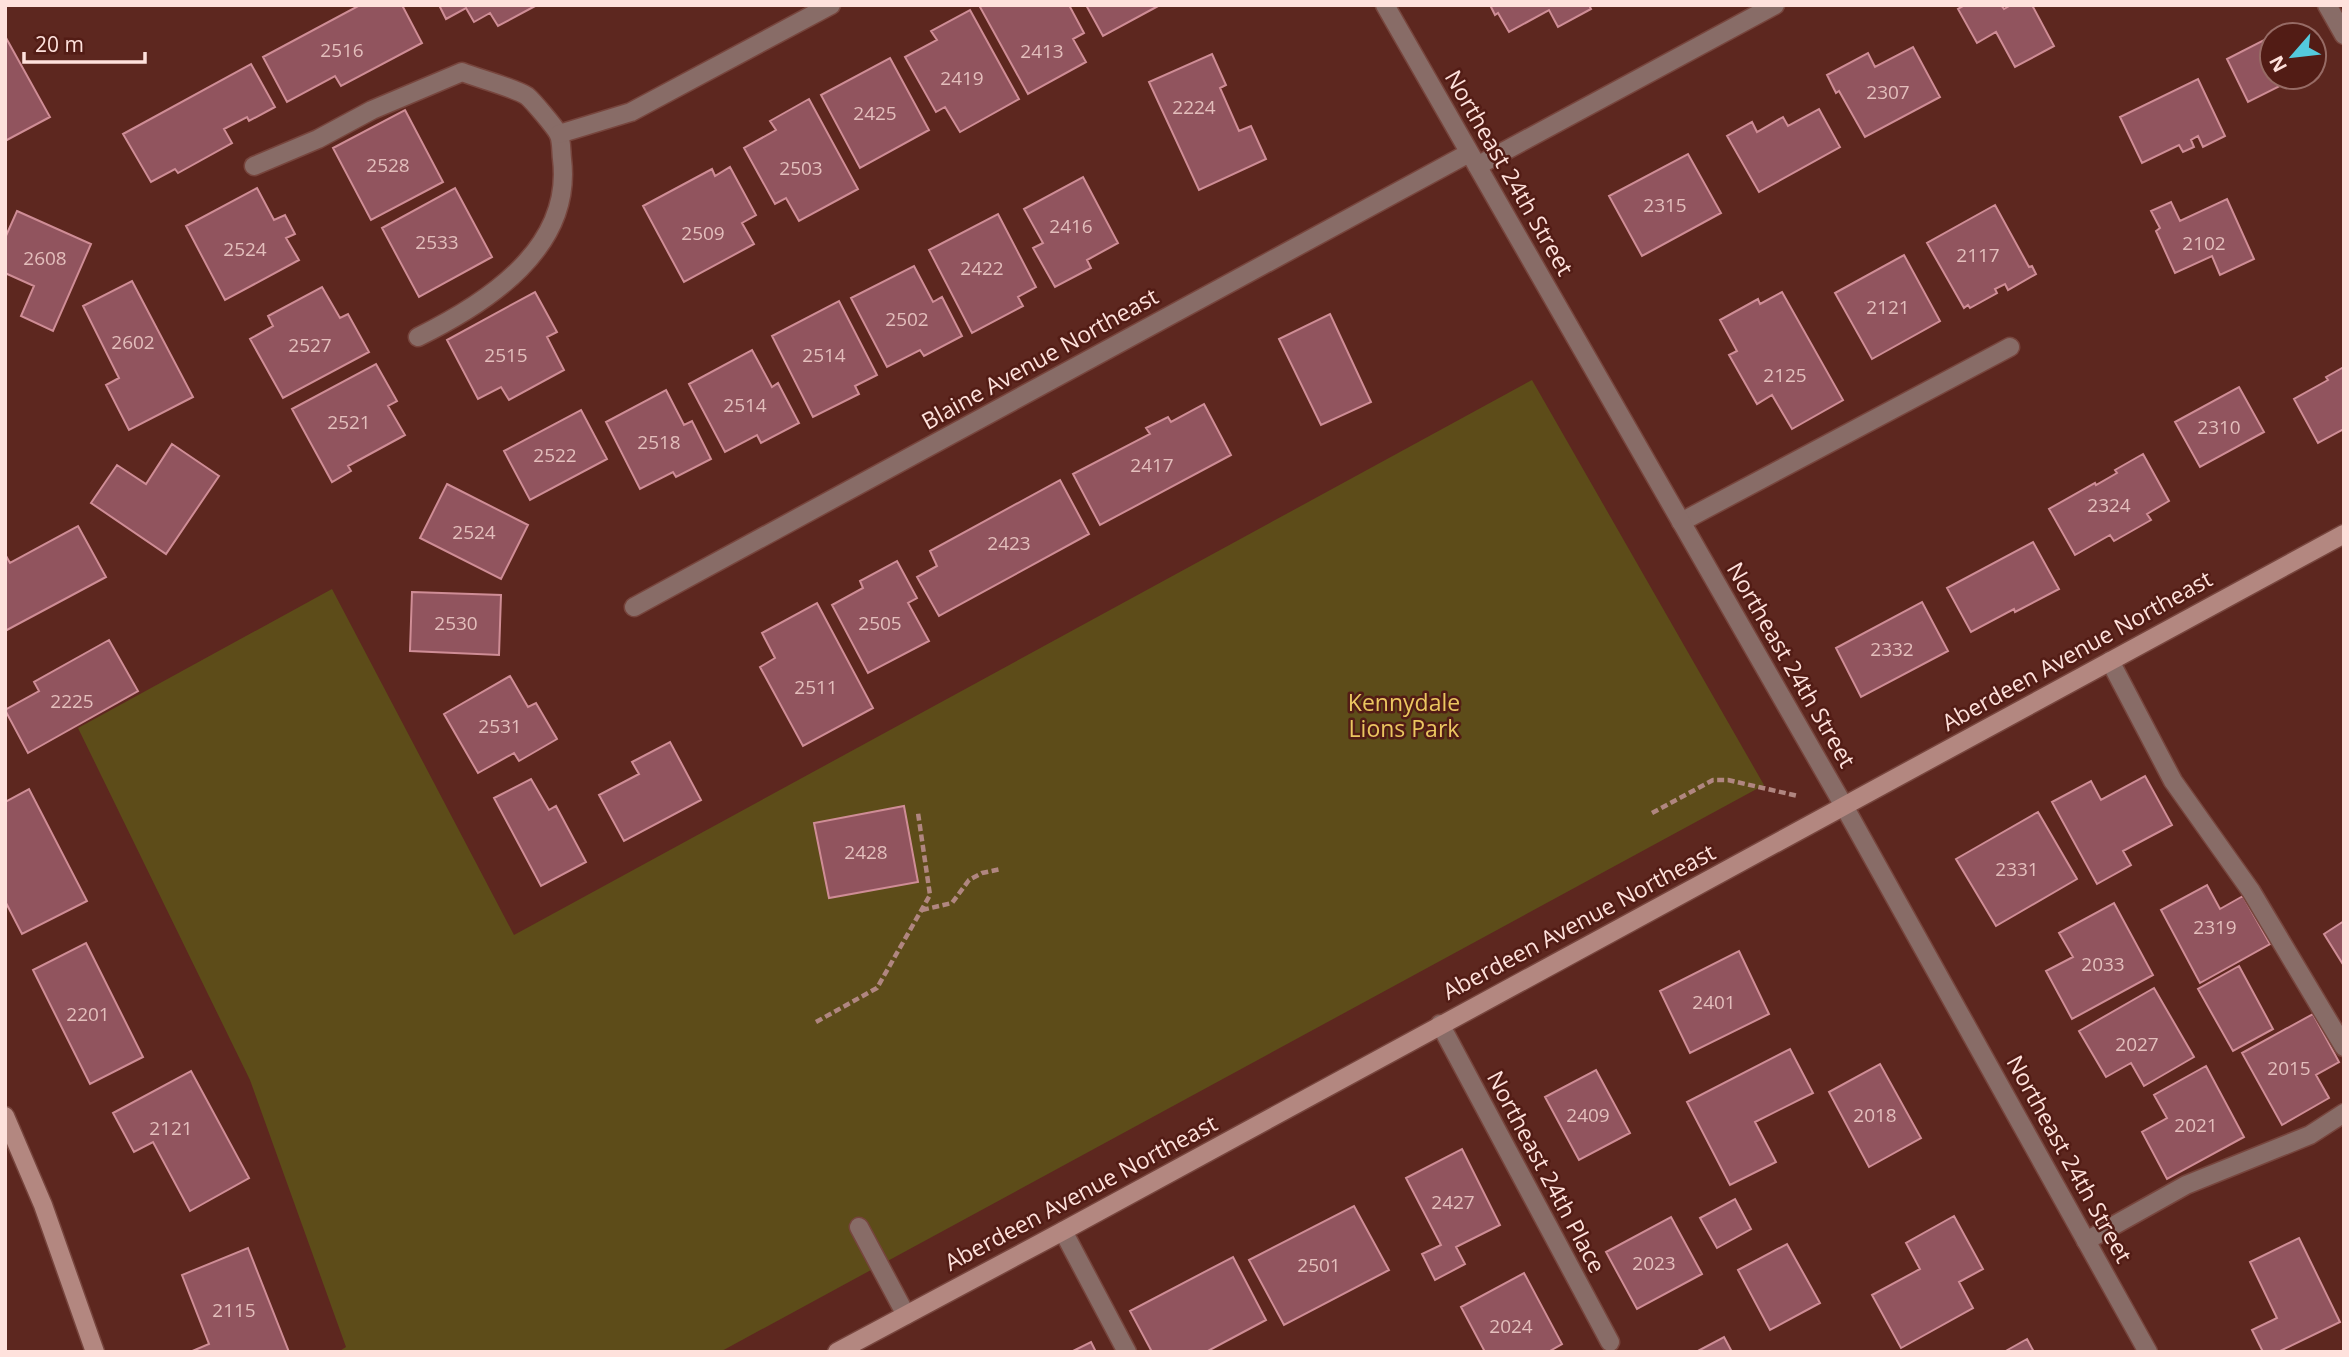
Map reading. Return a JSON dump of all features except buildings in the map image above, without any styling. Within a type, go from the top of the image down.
[{"type":"street","points":[[559,134],[631,112],[831,5]]},
{"type":"street","name":"Northeast 24th Street","points":[[1385,5],[1844,806],[2148,1352]]},
{"type":"street","name":"Blaine Avenue Northeast","points":[[634,607],[1473,160],[1775,5]]},
{"type":"street","points":[[2327,5],[2344,35]]},
{"type":"street","points":[[254,166],[318,139],[372,110],[461,72],[527,96],[559,134],[564,175],[560,208],[542,243],[515,275],[449,322],[418,337]]},
{"type":"street","points":[[1681,522],[2010,346]]},
{"type":"street","name":"Aberdeen Avenue Northeast","points":[[836,1352],[2344,534]]},
{"type":"street","points":[[2110,661],[2172,780],[2251,891],[2344,1047]]},
{"type":"street","name":"Northeast 24th Place","points":[[1440,1024],[1610,1342]]},
{"type":"street","points":[[2086,1241],[2186,1185],[2310,1135],[2344,1113]]},
{"type":"street","points":[[5,1116],[43,1205],[95,1352]]},
{"type":"street","points":[[859,1227],[906,1315]]},
{"type":"street","points":[[1063,1231],[1126,1352]]},
{"type":"path","points":[[1652,813],[1713,780],[1728,780],[1844,806]]},
{"type":"path","points":[[816,1022],[877,988],[930,895],[918,813]]},
{"type":"path","points":[[921,910],[952,903],[970,880],[982,873],[1001,869]]},
{"type":"green space","name":"Kennydale Lions Park","points":[[1532,380],[1764,785],[720,1352],[338,1352],[346,1347],[250,1080],[78,728],[332,589],[514,935]]}]
